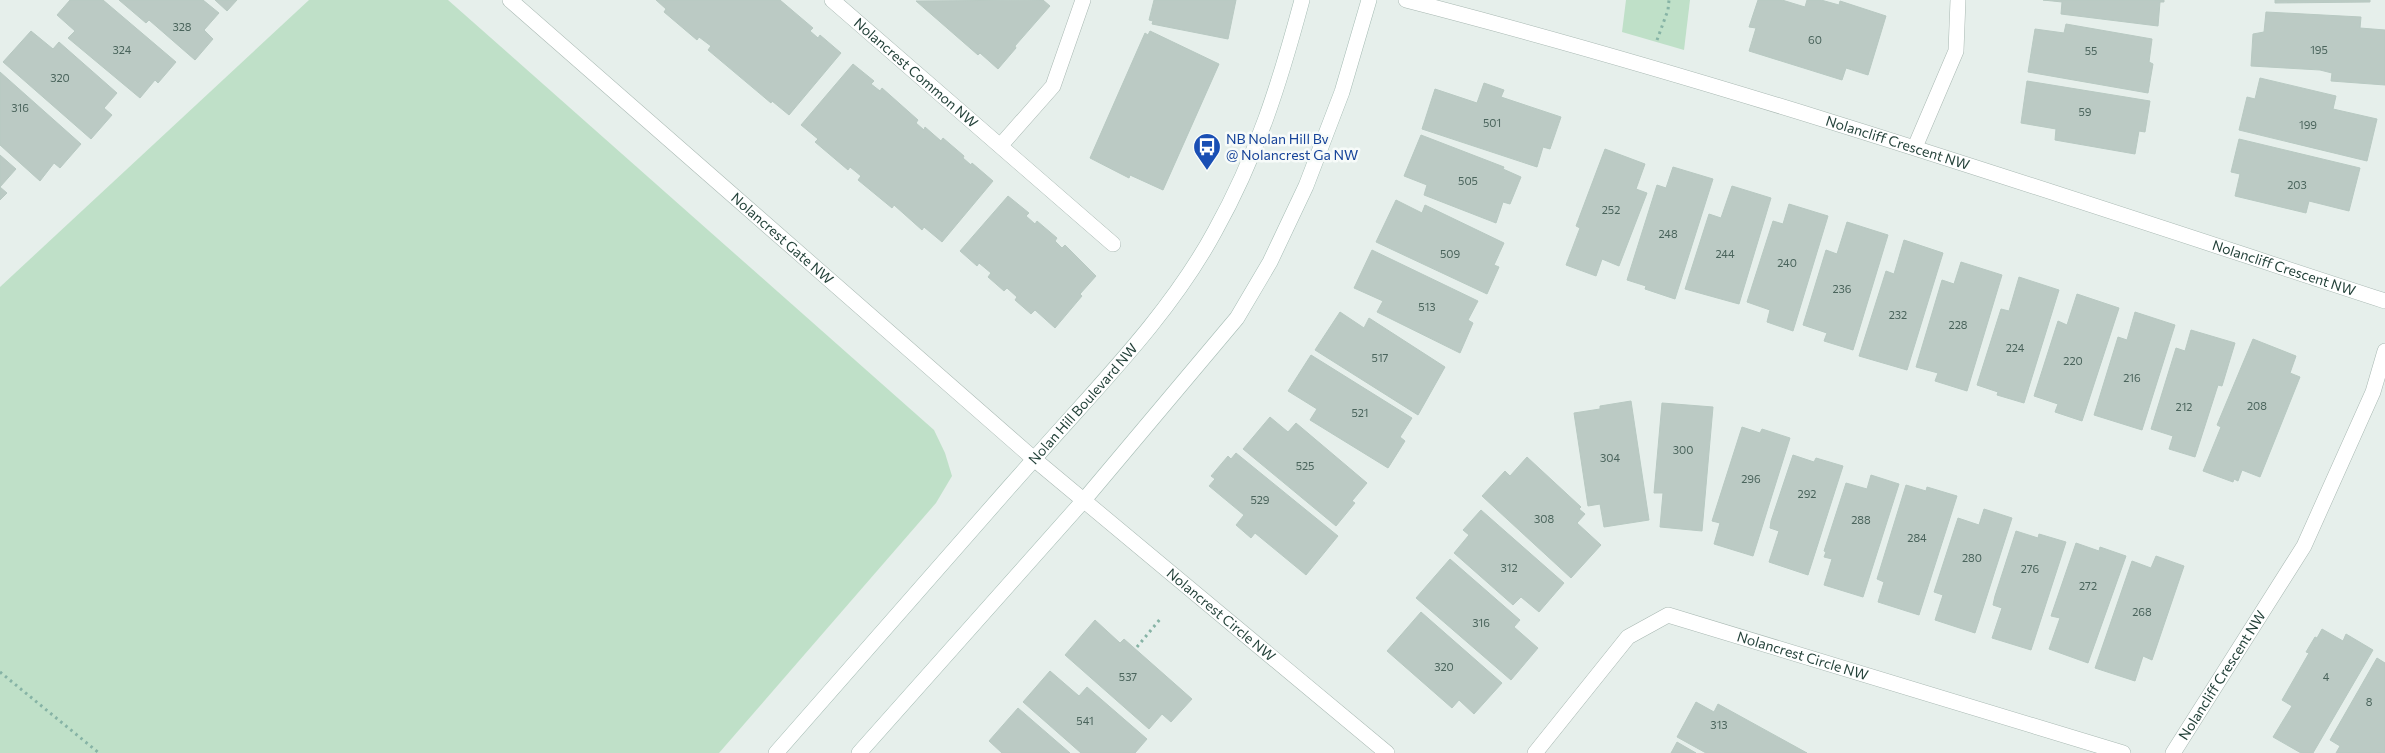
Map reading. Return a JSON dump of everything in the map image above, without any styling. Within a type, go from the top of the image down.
[{"type":"street","name":"Nolancrest Gate NW","points":[[510,0],[1056,477]]},
{"type":"street","name":"Nolancrest Common NW","points":[[832,0],[1001,145],[1112,244]]},
{"type":"street","points":[[1001,145],[1052,86],[1083,0]]},
{"type":"street","name":"Nolan Hill Boulevard NW","points":[[776,753],[1034,459],[1178,291],[1215,232],[1257,146],[1282,77],[1302,0]]},
{"type":"street","points":[[859,753],[1084,500],[1236,318],[1270,262],[1306,186],[1339,101],[1369,0]]},
{"type":"street","name":"Nolancliff Crescent NW","points":[[1406,0],[1504,25],[1915,147],[2385,301]]},
{"type":"street","points":[[1915,147],[1956,50],[1958,0]]},
{"type":"street","name":"Nolancliff Crescent NW","points":[[2173,753],[2304,546],[2372,392],[2385,351]]},
{"type":"street","name":"Nolancrest Circle NW","points":[[1056,477],[1387,753]]},
{"type":"street","name":"Nolancrest Circle NW","points":[[1535,753],[1628,637],[1668,615],[2123,753]]},
{"type":"path","points":[[1646,67],[1668,10],[1669,0]]},
{"type":"path","points":[[1136,647],[1161,618]]},
{"type":"path","points":[[0,672],[99,753]]},
{"type":"green space","points":[[309,0],[448,0],[934,430],[945,453],[952,476],[936,503],[719,753],[0,753],[0,287]]},
{"type":"green space","points":[[1626,0],[1690,0],[1684,50],[1622,32]]},
{"type":"building","points":[[70,0],[103,0],[176,62],[158,83],[155,80],[140,98],[68,38],[75,31],[57,15]]},
{"type":"building","points":[[119,0],[203,0],[219,13],[204,30],[213,39],[195,60],[149,20],[146,23]]},
{"type":"building","points":[[215,0],[237,0],[227,11]]},
{"type":"building","points":[[656,0],[780,0],[813,28],[810,31],[818,38],[820,35],[841,53],[789,115],[772,101],[771,103],[708,50],[711,46],[699,37],[697,40],[664,12],[666,9]]},
{"type":"building","points":[[1043,0],[1050,6],[1015,46],[1016,48],[998,69],[980,53],[978,55],[916,1]]},
{"type":"building","points":[[1154,0],[1236,0],[1228,39],[1152,24],[1153,21],[1149,20]]},
{"type":"building","points":[[1758,0],[1782,0],[1805,7],[1807,0],[1821,0],[1839,5],[1840,1],[1886,16],[1868,75],[1846,68],[1842,80],[1749,51],[1756,28],[1749,27]]},
{"type":"building","points":[[2043,0],[2164,0],[2164,2],[2160,2],[2158,26],[2061,14],[2062,2]]},
{"type":"building","points":[[2275,0],[2370,0],[2370,2],[2275,3]]},
{"type":"building","points":[[2266,12],[2361,17],[2360,28],[2385,30],[2385,85],[2331,81],[2332,73],[2320,70],[2251,66],[2253,34],[2264,32]]},
{"type":"building","points":[[2066,24],[2152,39],[2149,62],[2153,64],[2148,93],[2028,72],[2035,29],[2064,33]]},
{"type":"building","points":[[31,31],[53,49],[59,42],[117,93],[104,108],[112,115],[91,139],[3,62]]},
{"type":"building","points":[[1150,31],[1219,64],[1163,190],[1130,175],[1129,178],[1090,158],[1145,33],[1148,35]]},
{"type":"building","points":[[853,64],[874,81],[871,84],[880,91],[882,88],[918,120],[916,123],[924,130],[925,127],[941,141],[943,138],[964,156],[963,158],[971,165],[972,163],[993,181],[942,242],[924,227],[922,230],[894,205],[892,208],[858,180],[861,176],[850,167],[848,170],[815,142],[818,139],[801,125]]},
{"type":"building","points":[[0,72],[81,144],[60,168],[54,163],[40,181],[0,145]]},
{"type":"building","points":[[2260,78],[2336,96],[2333,109],[2377,119],[2367,161],[2239,130],[2247,97],[2255,99]]},
{"type":"building","points":[[2027,81],[2150,101],[2145,132],[2139,131],[2135,154],[2055,140],[2056,129],[2021,123]]},
{"type":"building","points":[[1484,83],[1504,90],[1501,97],[1561,117],[1550,149],[1543,147],[1537,167],[1422,129],[1435,89],[1477,103]]},
{"type":"building","points":[[1421,135],[1504,167],[1503,169],[1521,177],[1510,204],[1503,202],[1496,223],[1424,195],[1427,185],[1404,176]]},
{"type":"building","points":[[2239,139],[2360,168],[2349,211],[2309,201],[2306,213],[2235,196],[2240,174],[2231,172]]},
{"type":"building","points":[[1605,149],[1645,164],[1636,189],[1647,193],[1619,266],[1602,259],[1596,276],[1566,265],[1580,228],[1576,226]]},
{"type":"building","points":[[0,155],[16,169],[0,187]]},
{"type":"building","points":[[1673,167],[1713,179],[1675,299],[1645,289],[1646,286],[1627,280],[1657,185],[1666,188]]},
{"type":"building","points":[[1732,186],[1771,198],[1739,304],[1685,289],[1709,214],[1721,218]]},
{"type":"building","points":[[0,187],[7,193],[0,200]]},
{"type":"building","points":[[1008,196],[1029,213],[1026,216],[1035,224],[1037,221],[1057,238],[1055,241],[1062,248],[1065,245],[1096,276],[1055,328],[1035,310],[1031,314],[1015,300],[1017,297],[1007,288],[1004,291],[988,277],[991,273],[979,263],[977,266],[960,251]]},
{"type":"building","points":[[1396,200],[1422,213],[1425,205],[1504,243],[1494,265],[1499,267],[1487,294],[1376,242]]},
{"type":"building","points":[[1789,204],[1828,216],[1793,331],[1767,322],[1770,310],[1747,302],[1773,221],[1783,224]]},
{"type":"building","points":[[1847,222],[1888,235],[1853,350],[1824,341],[1827,333],[1803,325],[1826,250],[1837,254]]},
{"type":"building","points":[[1904,240],[1943,253],[1907,370],[1859,356],[1886,271],[1894,274]]},
{"type":"building","points":[[1372,250],[1478,301],[1468,320],[1473,323],[1460,353],[1377,312],[1383,301],[1354,288]]},
{"type":"building","points":[[1961,262],[2002,275],[1967,391],[1935,381],[1938,373],[1916,367],[1942,280],[1954,284]]},
{"type":"building","points":[[2019,277],[2059,290],[2024,403],[1997,395],[1998,392],[1977,385],[2001,309],[2009,311]]},
{"type":"building","points":[[2077,294],[2119,308],[2082,421],[2055,412],[2058,404],[2034,396],[2058,321],[2067,325]]},
{"type":"building","points":[[1340,312],[1364,328],[1369,318],[1445,367],[1418,415],[1315,350]]},
{"type":"building","points":[[2135,312],[2175,325],[2142,430],[2094,415],[2118,337],[2127,340]]},
{"type":"building","points":[[2191,330],[2235,343],[2222,386],[2218,385],[2195,457],[2169,449],[2173,436],[2151,429],[2176,348],[2185,351]]},
{"type":"building","points":[[2253,339],[2296,356],[2290,373],[2300,377],[2260,477],[2242,470],[2238,481],[2234,479],[2233,482],[2203,471],[2221,427],[2217,425]]},
{"type":"building","points":[[1311,355],[1412,418],[1400,437],[1405,441],[1388,468],[1310,420],[1317,409],[1288,391]]},
{"type":"building","points":[[1631,401],[1649,520],[1604,527],[1600,504],[1588,506],[1574,413]]},
{"type":"building","points":[[1662,403],[1713,407],[1702,531],[1660,527],[1663,493],[1654,493]]},
{"type":"building","points":[[1270,417],[1288,432],[1296,423],[1367,483],[1352,501],[1355,503],[1336,526],[1243,449]]},
{"type":"building","points":[[1742,427],[1760,433],[1762,429],[1790,438],[1753,556],[1714,544],[1720,523],[1712,521]]},
{"type":"building","points":[[1236,453],[1338,536],[1306,575],[1255,533],[1251,538],[1236,525],[1244,515],[1209,486],[1215,479],[1211,476],[1228,456],[1231,459]]},
{"type":"building","points":[[1793,455],[1814,462],[1816,458],[1843,466],[1808,575],[1769,562],[1779,531],[1770,528],[1771,521]]},
{"type":"building","points":[[1527,457],[1581,507],[1579,509],[1585,514],[1577,523],[1601,545],[1571,578],[1482,496],[1505,471],[1510,476]]},
{"type":"building","points":[[1871,475],[1899,484],[1863,597],[1824,585],[1832,559],[1824,557],[1826,552],[1824,551],[1846,483],[1867,489]]},
{"type":"building","points":[[1906,485],[1926,491],[1927,487],[1957,496],[1919,615],[1878,602],[1884,582],[1877,579]]},
{"type":"building","points":[[1984,509],[2012,518],[1975,633],[1935,620],[1943,595],[1934,592],[1958,518],[1979,525]]},
{"type":"building","points":[[1481,510],[1564,583],[1539,612],[1521,597],[1513,605],[1454,553],[1469,535],[1463,530]]},
{"type":"building","points":[[2016,531],[2038,538],[2039,534],[2066,542],[2031,650],[1992,638],[2002,608],[1993,605],[1995,596]]},
{"type":"building","points":[[2076,543],[2099,551],[2100,547],[2126,556],[2088,663],[2049,649],[2060,618],[2051,616]]},
{"type":"building","points":[[2156,556],[2184,566],[2152,660],[2143,656],[2135,681],[2095,668],[2132,561],[2151,568]]},
{"type":"building","points":[[1450,559],[1520,620],[1514,627],[1538,648],[1511,680],[1416,598]]},
{"type":"building","points":[[1421,612],[1502,683],[1474,714],[1459,700],[1452,708],[1387,651]]},
{"type":"building","points":[[1095,620],[1120,643],[1124,639],[1192,699],[1171,722],[1162,714],[1149,729],[1065,655]]},
{"type":"building","points":[[2322,629],[2343,641],[2346,634],[2373,650],[2313,753],[2301,753],[2273,737],[2292,706],[2282,700],[2309,653],[2306,652]]},
{"type":"building","points":[[2377,658],[2385,663],[2385,753],[2336,753],[2340,746],[2330,740]]},
{"type":"building","points":[[1050,671],[1079,696],[1087,687],[1147,739],[1135,753],[1081,753],[1023,702]]},
{"type":"building","points":[[1696,702],[1714,712],[1718,704],[1807,753],[1706,753],[1677,737]]},
{"type":"building","points":[[1018,708],[1070,753],[1002,753],[989,741]]},
{"type":"building","points":[[1677,742],[1696,753],[1671,753]]},
{"type":"place","name":"NB Nolan Hill Bv @ Nolancrest Ga NW","points":[[1207,171]]}]
